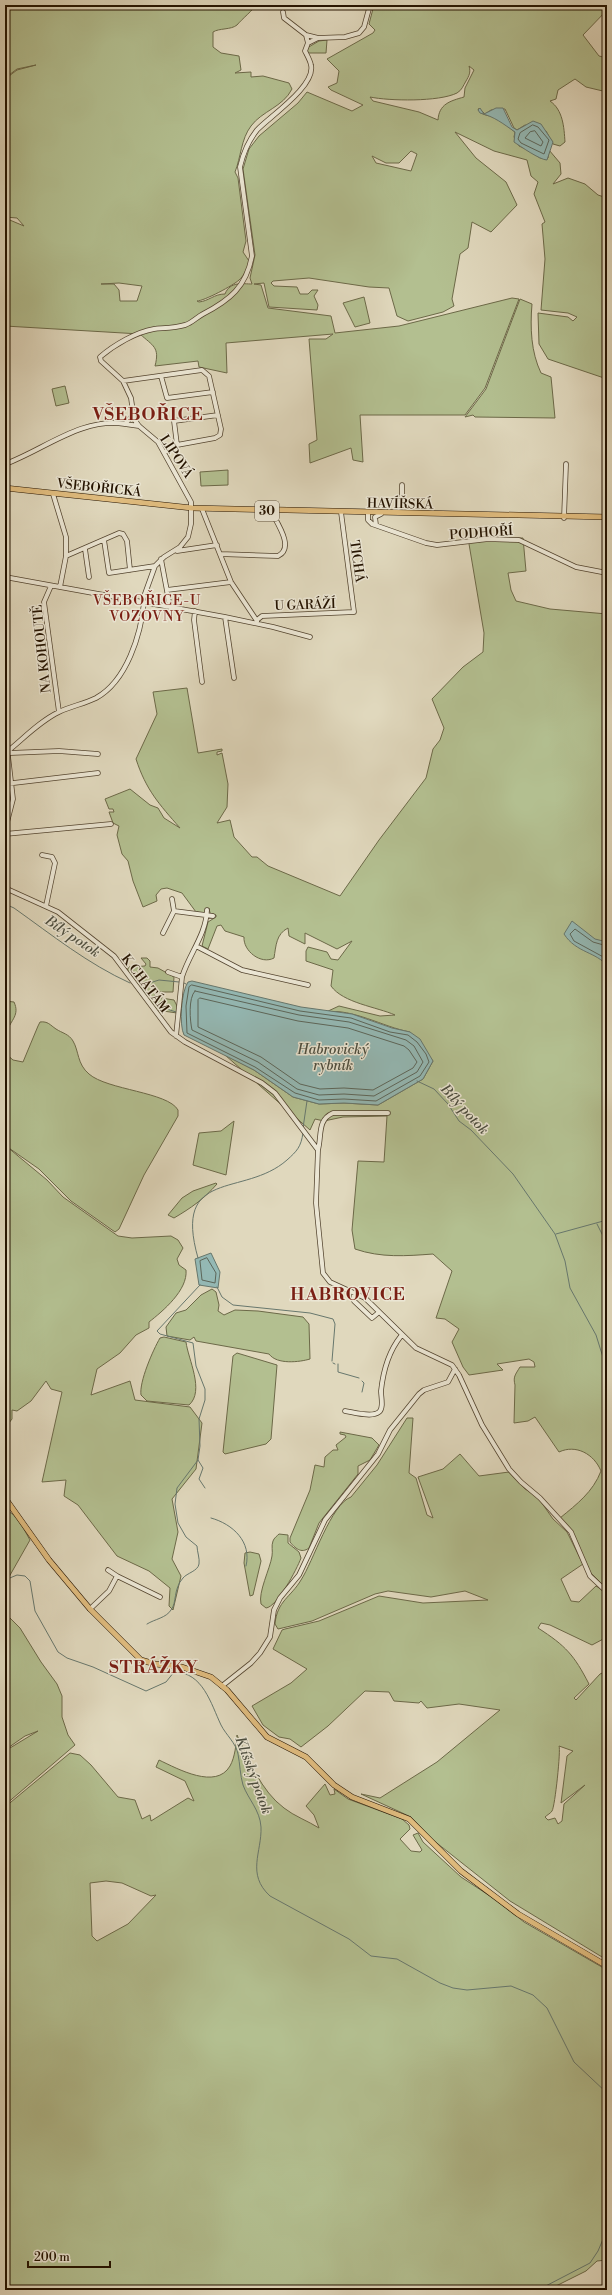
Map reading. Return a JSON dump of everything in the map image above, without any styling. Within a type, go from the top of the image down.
[{"type":"main road","name":"VŠEBOŘICKÁ","points":[[5,488],[192,508]]},
{"type":"main road","name":"HAVÍŘSKÁ","points":[[192,508],[381,514],[607,518]]},
{"type":"main road","points":[[5,1498],[49,1560],[90,1609],[143,1661],[189,1668],[212,1677],[222,1686],[267,1737],[306,1757],[334,1785],[352,1797],[409,1820],[467,1876],[499,1897],[518,1914],[607,1966]]},
{"type":"street","points":[[283,12],[284,18],[306,35],[318,38],[345,37],[358,33],[364,27],[370,5]]},
{"type":"street","points":[[306,35],[308,43],[318,38]]},
{"type":"street","name":"LIPOVÁ","points":[[192,508],[188,494],[165,452],[158,442],[139,426],[133,415],[131,398],[123,380],[101,361],[101,356],[143,332],[185,325],[193,322],[224,303],[241,284],[251,264],[252,256],[240,167],[242,157],[256,131],[292,101],[311,73],[312,66],[305,50],[308,43]]},
{"type":"street","points":[[123,380],[202,370],[209,376],[222,429],[218,437],[177,445],[165,452]]},
{"type":"street","points":[[161,376],[167,398],[213,392]]},
{"type":"street","points":[[125,424],[133,415]]},
{"type":"street","points":[[177,445],[174,422],[218,415]]},
{"type":"street","points":[[5,464],[23,457],[75,430],[109,422],[139,426]]},
{"type":"street","points":[[564,518],[566,464]]},
{"type":"street","points":[[402,485],[402,507]]},
{"type":"street","points":[[53,494],[66,536],[66,556],[60,588]]},
{"type":"street","points":[[6,751],[59,712],[96,698],[110,687],[126,664],[137,636],[143,602],[155,566],[161,559],[175,551],[184,543],[188,536],[191,524],[192,508]]},
{"type":"street","points":[[202,509],[231,582],[257,622]]},
{"type":"street","points":[[220,554],[278,556],[282,554],[285,550],[285,542],[271,511]]},
{"type":"street","name":"TICHÁ","points":[[341,512],[354,612]]},
{"type":"street","points":[[368,513],[368,520],[376,525]]},
{"type":"street","points":[[376,525],[375,518],[381,514]]},
{"type":"street","name":"PODHOŘÍ","points":[[376,525],[426,543],[437,545],[488,540],[520,540],[576,567],[607,573]]},
{"type":"street","points":[[66,556],[119,533],[126,538],[130,570]]},
{"type":"street","points":[[104,540],[110,573],[155,566]]},
{"type":"street","points":[[175,551],[217,545]]},
{"type":"street","points":[[85,549],[89,577]]},
{"type":"street","points":[[161,559],[170,607]]},
{"type":"street","points":[[5,577],[257,622],[310,637]]},
{"type":"street","points":[[167,590],[231,582]]},
{"type":"street","name":"NA KOHOUTĚ","points":[[51,586],[44,602],[59,712]]},
{"type":"street","points":[[195,611],[194,620],[202,682]]},
{"type":"street","name":"U GARÁŽÍ","points":[[257,622],[266,616],[354,612]]},
{"type":"street","points":[[226,617],[234,678]]},
{"type":"street","points":[[5,730],[6,751],[12,784],[13,804],[5,830]]},
{"type":"street","points":[[6,751],[10,753],[58,751],[98,754]]},
{"type":"street","points":[[5,784],[98,773]]},
{"type":"street","points":[[5,834],[111,824]]},
{"type":"street","points":[[42,855],[52,857],[55,863],[46,906]]},
{"type":"street","name":"K CHATÁM","points":[[5,888],[58,912],[114,956],[171,1032],[185,1042],[262,1083],[275,1093],[318,1150]]},
{"type":"street","points":[[163,933],[174,911],[172,899]]},
{"type":"street","points":[[176,1036],[182,977],[188,960],[204,930],[207,910]]},
{"type":"street","points":[[174,911],[213,916]]},
{"type":"street","points":[[196,946],[242,970],[308,985]]},
{"type":"street","points":[[168,972],[182,977]]},
{"type":"street","points":[[388,1113],[333,1113],[322,1120],[318,1150],[316,1203],[323,1273],[330,1282],[365,1298],[401,1336],[416,1348],[448,1362],[455,1369],[482,1425],[499,1453],[516,1475],[540,1498],[571,1532],[590,1576],[607,1592]]},
{"type":"street","points":[[354,1293],[354,1301],[372,1318],[378,1313]]},
{"type":"street","points":[[345,1411],[375,1414],[379,1412],[382,1406],[384,1374],[394,1345],[401,1336]]},
{"type":"street","points":[[222,1686],[251,1663],[260,1653],[270,1637],[274,1610],[280,1598],[299,1575],[325,1520],[378,1454],[390,1430],[419,1394],[424,1390],[448,1382],[455,1369]]},
{"type":"street","points":[[108,1570],[160,1597]]},
{"type":"street","points":[[90,1609],[109,1591],[117,1576]]},
{"type":"green space","points":[[5,5],[256,5],[234,27],[213,32],[213,47],[221,53],[239,56],[241,70],[235,73],[251,72],[251,77],[263,76],[289,83],[292,89],[278,105],[261,116],[251,126],[243,142],[235,172],[238,178],[246,241],[243,252],[249,261],[247,269],[243,276],[236,282],[212,296],[197,301],[199,302],[225,294],[233,285],[252,284],[250,278],[255,255],[243,169],[249,149],[259,136],[298,103],[307,92],[352,111],[363,105],[331,90],[328,87],[337,83],[339,71],[327,59],[373,33],[375,30],[369,24],[374,5],[607,5],[607,10],[583,35],[599,56],[607,58],[607,92],[586,87],[575,79],[558,90],[556,99],[550,101],[558,109],[562,119],[565,142],[560,146],[553,144],[546,131],[525,125],[517,130],[514,128],[505,109],[491,110],[485,114],[479,108],[478,110],[483,114],[500,119],[515,132],[514,137],[519,146],[540,158],[548,158],[549,150],[560,163],[561,174],[553,184],[568,178],[585,184],[598,195],[607,198],[607,379],[548,359],[539,344],[538,313],[568,317],[573,321],[577,317],[568,313],[541,310],[545,259],[542,224],[545,222],[534,194],[538,182],[531,176],[527,160],[494,151],[455,132],[476,158],[506,182],[517,205],[491,232],[472,222],[468,248],[460,254],[452,299],[454,306],[443,312],[408,321],[397,316],[389,288],[369,287],[309,278],[273,281],[271,283],[274,286],[297,287],[300,294],[308,294],[312,290],[318,290],[314,296],[318,305],[317,310],[269,307],[264,283],[254,284],[261,285],[268,308],[331,316],[335,333],[399,326],[512,298],[519,299],[485,388],[465,415],[360,415],[363,462],[353,460],[351,448],[310,463],[309,444],[317,440],[309,339],[326,339],[333,334],[226,343],[227,373],[199,367],[198,361],[155,366],[157,355],[156,351],[152,344],[140,334],[5,326],[5,218],[24,226],[17,218],[5,217],[5,79],[17,70],[36,65],[17,69],[5,78]],"holes":[[[469,66],[474,70],[465,88],[464,97],[446,104],[441,110],[438,120],[419,112],[373,101],[370,97],[414,100],[449,96],[460,91],[468,77],[470,70]],[[411,151],[417,154],[411,171],[376,163],[372,156],[386,163],[399,163]],[[119,283],[142,286],[137,301],[120,301],[119,290],[114,284],[101,284]]]},
{"type":"green space","points":[[327,40],[326,53],[308,53],[307,48],[319,41]]},
{"type":"green space","points":[[364,297],[370,323],[355,327],[343,303]]},
{"type":"green space","points":[[520,299],[532,304],[531,331],[533,348],[541,373],[551,377],[555,418],[475,417],[473,415],[465,417],[486,389]]},
{"type":"green space","points":[[65,386],[69,403],[56,406],[52,389]]},
{"type":"green space","points":[[228,470],[228,485],[201,486],[200,472]]},
{"type":"green space","points":[[468,538],[523,538],[526,571],[508,573],[511,590],[516,601],[550,609],[607,614],[607,1589],[589,1571],[579,1547],[560,1518],[584,1497],[594,1485],[601,1471],[598,1465],[589,1455],[578,1450],[572,1449],[559,1452],[535,1417],[528,1421],[514,1423],[515,1376],[520,1367],[535,1367],[534,1362],[529,1359],[497,1364],[503,1370],[469,1375],[463,1367],[452,1342],[459,1329],[445,1319],[436,1318],[452,1271],[433,1254],[403,1256],[384,1255],[355,1249],[352,1230],[358,1161],[384,1162],[387,1116],[343,1117],[324,1121],[315,1119],[310,1130],[225,1055],[254,1070],[293,1097],[319,1104],[344,1103],[378,1105],[423,1079],[433,1061],[410,1032],[357,1015],[326,1012],[339,1006],[380,1016],[395,1015],[344,997],[336,992],[331,986],[333,970],[306,961],[306,951],[308,947],[327,952],[331,959],[338,960],[352,941],[337,949],[305,933],[305,944],[289,936],[288,928],[279,937],[274,958],[264,960],[250,952],[244,942],[244,937],[225,931],[221,925],[217,926],[208,949],[202,946],[208,922],[216,917],[216,915],[210,913],[209,908],[203,913],[196,912],[182,893],[167,888],[161,889],[156,895],[157,901],[143,907],[133,881],[128,861],[122,854],[117,835],[119,826],[113,823],[109,812],[114,812],[113,809],[109,809],[105,799],[130,789],[150,805],[158,808],[164,818],[180,828],[154,796],[144,779],[136,759],[157,714],[153,692],[187,688],[198,753],[222,749],[222,751],[217,752],[217,755],[222,753],[228,784],[227,807],[217,823],[230,820],[234,837],[252,857],[257,857],[268,866],[340,896],[379,840],[426,778],[433,749],[440,740],[444,728],[432,699],[463,667],[483,652],[484,633]]},
{"type":"green space","points":[[141,958],[147,958],[150,961],[150,967],[158,968],[174,977],[173,992],[155,992],[155,997],[174,1000],[178,1008],[177,1013],[156,1010],[127,970],[129,967],[145,966],[146,964]]},
{"type":"green space","points":[[5,1001],[14,1002],[16,1010],[5,1039]]},
{"type":"green space","points":[[40,1022],[47,1023],[71,1039],[75,1045],[82,1066],[89,1074],[109,1084],[162,1099],[172,1104],[178,1110],[178,1116],[144,1175],[119,1229],[115,1232],[71,1201],[39,1169],[6,1146],[47,1180],[63,1197],[118,1236],[132,1238],[171,1236],[178,1240],[183,1248],[177,1259],[179,1265],[186,1270],[186,1278],[179,1292],[161,1312],[149,1322],[149,1328],[136,1335],[120,1353],[97,1369],[91,1395],[130,1381],[135,1400],[190,1407],[202,1423],[196,1469],[172,1499],[178,1532],[172,1559],[181,1576],[173,1610],[169,1606],[170,1588],[149,1571],[117,1556],[78,1505],[64,1496],[66,1480],[42,1482],[62,1392],[51,1389],[46,1381],[31,1401],[17,1411],[12,1410],[12,1419],[5,1428],[5,1053],[13,1060],[23,1062]]},
{"type":"green space","points":[[234,1121],[226,1175],[193,1165],[199,1133],[221,1131]]},
{"type":"green space","points":[[216,1183],[217,1184],[207,1194],[186,1211],[174,1218],[168,1215],[182,1198],[193,1191]]},
{"type":"green space","points":[[212,1289],[216,1292],[219,1305],[218,1311],[224,1315],[235,1310],[258,1311],[303,1317],[309,1324],[310,1359],[289,1362],[277,1360],[269,1354],[196,1341],[194,1337],[190,1340],[167,1336],[166,1327],[176,1313],[186,1310],[201,1295]]},
{"type":"green space","points":[[164,1337],[186,1342],[196,1383],[194,1399],[189,1405],[147,1401],[141,1395],[142,1382],[150,1358],[160,1338]]},
{"type":"green space","points":[[237,1353],[277,1365],[271,1439],[266,1444],[225,1454],[223,1452],[233,1356]]},
{"type":"green space","points":[[407,1418],[413,1418],[409,1473],[416,1478],[427,1515],[433,1518],[418,1477],[443,1469],[460,1454],[479,1476],[509,1472],[525,1489],[537,1496],[553,1519],[567,1532],[583,1564],[561,1579],[571,1601],[579,1602],[596,1586],[607,1593],[607,1637],[592,1645],[550,1625],[541,1623],[538,1628],[556,1640],[574,1658],[589,1684],[574,1698],[576,1700],[600,1674],[607,1671],[607,1960],[510,1901],[433,1840],[411,1817],[361,1794],[380,1798],[437,1762],[500,1710],[459,1704],[427,1708],[421,1701],[419,1703],[394,1701],[389,1692],[365,1691],[328,1726],[301,1747],[290,1739],[279,1737],[263,1725],[252,1706],[291,1683],[307,1669],[273,1649],[282,1630],[319,1621],[379,1596],[423,1603],[488,1600],[465,1591],[431,1597],[388,1591],[375,1594],[312,1621],[278,1629],[275,1624],[278,1610],[306,1572],[323,1534],[336,1510],[351,1497],[377,1465]],"holes":[[[559,1746],[573,1751],[567,1756],[561,1803],[585,1785],[564,1804],[562,1821],[558,1824],[555,1818],[548,1820],[545,1817],[551,1812],[553,1807],[556,1789]]]},
{"type":"green space","points":[[340,1432],[372,1438],[379,1445],[370,1460],[358,1466],[358,1474],[319,1523],[309,1548],[306,1550],[298,1550],[290,1542],[290,1538],[310,1490],[315,1465],[324,1467],[325,1457],[333,1450],[338,1450],[336,1445],[346,1437],[345,1435],[340,1434]]},
{"type":"green space","points":[[5,1511],[17,1518],[30,1540],[5,1584]]},
{"type":"green space","points":[[279,1534],[288,1535],[288,1543],[299,1552],[301,1558],[281,1595],[276,1601],[266,1608],[261,1604],[261,1593],[271,1561],[272,1543]]},
{"type":"green space","points":[[250,1552],[259,1554],[261,1561],[253,1595],[250,1596],[244,1563],[245,1553]]},
{"type":"green space","points":[[5,1613],[20,1628],[41,1662],[57,1684],[62,1696],[62,1717],[68,1735],[75,1745],[5,1805],[5,1751],[38,1731],[25,1736],[5,1750]]},
{"type":"green space","points":[[237,1735],[262,1784],[276,1801],[292,1814],[319,1828],[314,1815],[306,1806],[325,1784],[330,1795],[335,1794],[334,1789],[348,1799],[402,1819],[409,1825],[410,1829],[400,1839],[411,1851],[420,1852],[422,1850],[413,1835],[418,1833],[423,1842],[461,1877],[496,1900],[524,1922],[607,1970],[607,2260],[597,2261],[586,2271],[548,2290],[5,2290],[5,1807],[70,1753],[80,1755],[91,1765],[118,1797],[135,1800],[142,1819],[150,1815],[151,1821],[188,1798],[194,1801],[185,1781],[156,1767],[159,1760],[196,1775],[206,1777],[216,1776],[224,1773],[230,1766],[234,1755]],"holes":[[[106,1881],[122,1883],[151,1896],[156,1895],[128,1924],[97,1941],[92,1936],[90,1883]]]},
{"type":"water","points":[[480,108],[484,114],[496,108],[503,108],[512,127],[517,130],[533,121],[541,124],[553,142],[547,160],[535,155],[514,142],[515,132],[494,118],[480,113],[478,110]]},
{"type":"water","points":[[572,921],[595,939],[607,942],[607,966],[603,961],[574,945],[564,934]]},
{"type":"water","name":"Habrovický rybník","points":[[192,981],[301,1007],[352,1014],[392,1028],[410,1032],[420,1039],[433,1061],[423,1079],[378,1105],[344,1103],[319,1104],[293,1097],[254,1070],[184,1035],[181,1016],[182,1001],[188,982]]},
{"type":"water","points":[[211,1253],[220,1272],[218,1288],[199,1285],[195,1259]]},
{"type":"waterway","name":"Bílý potok","points":[[5,904],[14,908],[85,958],[130,983]]},
{"type":"waterway","points":[[140,986],[159,980],[179,982]]},
{"type":"waterway","name":"Bílý potok","points":[[139,986],[158,1006],[176,1012]]},
{"type":"waterway","name":"Bílý potok","points":[[417,1081],[434,1089],[448,1104],[459,1121],[471,1130],[513,1174],[555,1234],[565,1261],[570,1288],[596,1335],[607,1370]]},
{"type":"waterway","points":[[303,1128],[307,1101]]},
{"type":"waterway","points":[[198,1258],[193,1229],[195,1210],[203,1197],[217,1189],[251,1179],[270,1171],[287,1160],[296,1151],[300,1145],[303,1133]]},
{"type":"waterway","points":[[556,1234],[607,1220]]},
{"type":"waterway","points":[[597,1224],[607,1244]]},
{"type":"waterway","points":[[147,1624],[169,1613],[173,1607],[176,1591],[180,1582],[185,1576],[195,1570],[199,1564],[197,1546],[186,1537],[178,1523],[175,1504],[177,1488],[198,1460],[200,1446],[199,1419],[205,1400],[205,1389],[196,1366],[193,1343],[160,1334],[157,1331],[200,1285]]},
{"type":"waterway","points":[[217,1287],[222,1297],[233,1305],[310,1313],[333,1319],[335,1324],[332,1361]]},
{"type":"waterway","points":[[338,1364],[338,1372],[359,1378]]},
{"type":"waterway","points":[[362,1381],[364,1383],[362,1392]]},
{"type":"waterway","points":[[198,1460],[203,1468],[199,1479],[205,1488]]},
{"type":"waterway","points":[[211,1518],[227,1525],[239,1535],[246,1549],[246,1566]]},
{"type":"waterway","name":"Klíšský potok","points":[[5,1580],[17,1575],[25,1576],[30,1581],[35,1611],[58,1652],[67,1658],[93,1667],[146,1691],[166,1682],[174,1672],[184,1673],[199,1683],[205,1691],[221,1725],[237,1750],[243,1785],[256,1810],[261,1827],[257,1871],[263,1888],[270,1896],[349,1939],[371,1956],[397,1959],[440,1983],[453,1988],[467,1990],[511,1986],[533,1995],[547,2008],[574,2062],[607,2093]]},
{"type":"waterway","name":"Klíšský potok","points":[[538,2290],[590,2263],[598,2251],[607,2230]]},
{"type":"district","name":"VŠEBOŘICE","points":[[148,414]]},
{"type":"district","name":"VŠEBOŘICE-U VOZOVNY","points":[[147,608]]},
{"type":"district","name":"HABROVICE","points":[[348,1294]]},
{"type":"district","name":"STRÁŽKY","points":[[154,1667]]}]
